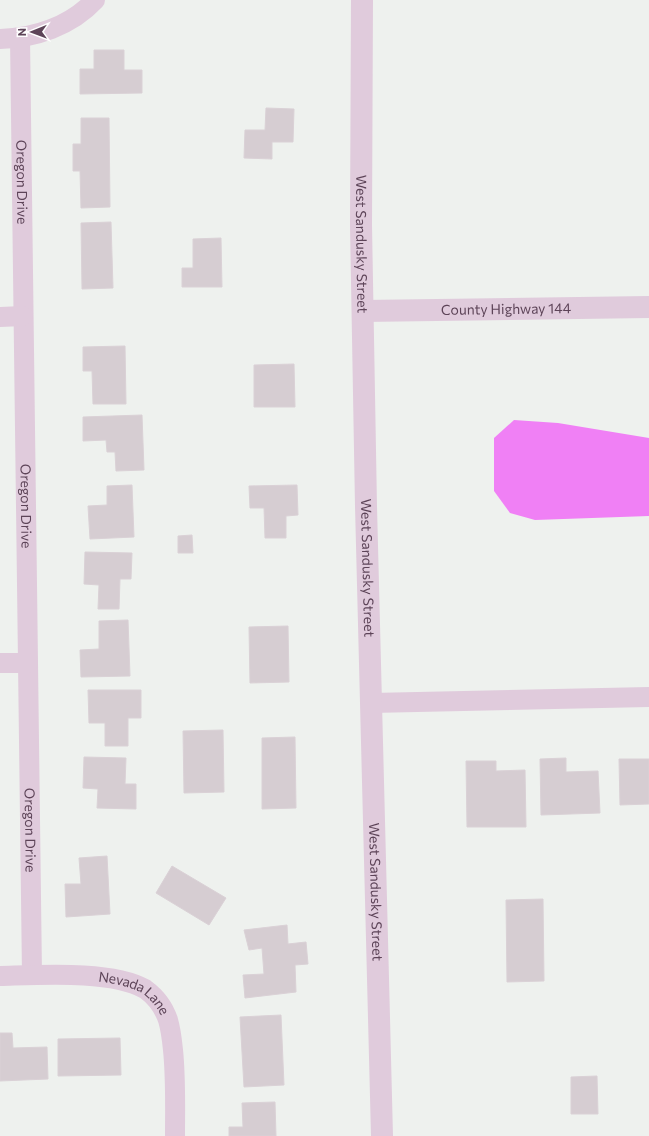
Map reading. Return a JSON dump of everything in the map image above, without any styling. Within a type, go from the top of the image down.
[{"type":"street","points":[[0,39],[34,35],[64,24],[89,7],[95,0]]},
{"type":"street","name":"West Sandusky Street","points":[[362,0],[361,225],[366,506],[382,1136]]},
{"type":"street","name":"Oregon Drive","points":[[20,37],[32,975]]},
{"type":"street","name":"County Highway 144","points":[[363,311],[649,308]]},
{"type":"street","points":[[0,317],[23,316]]},
{"type":"street","points":[[0,663],[28,663]]},
{"type":"street","points":[[371,703],[649,697]]},
{"type":"street","name":"Nevada Lane","points":[[0,976],[58,975],[122,980],[145,990],[155,998],[163,1007],[171,1032],[174,1064],[175,1136]]},
{"type":"shaded area","points":[[514,420],[558,423],[649,438],[649,516],[535,520],[510,513],[494,491],[494,438]]},
{"type":"building","points":[[94,50],[124,50],[124,70],[142,70],[142,93],[80,94],[80,69],[94,69]]},
{"type":"building","points":[[266,108],[294,109],[293,142],[272,142],[272,159],[244,158],[245,130],[265,130]]},
{"type":"building","points":[[81,118],[109,118],[110,207],[81,208],[80,171],[73,171],[73,144],[81,144]]},
{"type":"building","points":[[111,222],[113,288],[82,289],[81,223]]},
{"type":"building","points":[[221,238],[222,287],[182,287],[182,268],[193,268],[193,239]]},
{"type":"building","points":[[125,346],[126,404],[93,404],[92,371],[83,371],[83,347]]},
{"type":"building","points":[[294,364],[295,407],[254,407],[254,365]]},
{"type":"building","points":[[142,415],[144,470],[116,471],[115,452],[107,452],[106,440],[83,441],[83,417]]},
{"type":"building","points":[[132,485],[134,537],[90,539],[88,506],[107,505],[107,486]]},
{"type":"building","points":[[297,485],[298,515],[286,516],[286,538],[265,538],[264,508],[250,508],[249,486]]},
{"type":"building","points":[[192,535],[193,553],[178,553],[178,536]]},
{"type":"building","points":[[85,552],[132,553],[131,579],[120,579],[119,609],[98,609],[99,585],[84,584]]},
{"type":"building","points":[[128,620],[130,676],[81,677],[80,650],[99,649],[99,621]]},
{"type":"building","points":[[288,626],[289,682],[250,683],[249,627]]},
{"type":"building","points":[[88,690],[141,690],[141,718],[128,718],[128,746],[105,746],[105,723],[89,723]]},
{"type":"building","points":[[223,730],[224,792],[184,793],[183,731]]},
{"type":"building","points":[[295,737],[296,808],[262,809],[262,738]]},
{"type":"building","points":[[84,757],[126,758],[125,784],[136,784],[136,809],[97,808],[98,789],[83,788]]},
{"type":"building","points":[[566,758],[566,772],[598,771],[600,813],[541,815],[540,759]]},
{"type":"building","points":[[619,759],[649,759],[649,804],[620,805]]},
{"type":"building","points":[[466,761],[496,761],[496,771],[525,770],[526,827],[467,827]]},
{"type":"building","points":[[107,856],[110,914],[66,917],[65,884],[81,884],[79,858]]},
{"type":"building","points":[[172,866],[226,898],[209,925],[156,893]]},
{"type":"building","points":[[543,899],[544,981],[507,982],[506,900]]},
{"type":"building","points":[[287,925],[288,944],[306,942],[308,964],[295,965],[296,992],[245,998],[243,975],[264,974],[262,948],[249,950],[244,930]]},
{"type":"building","points":[[281,1015],[284,1085],[244,1087],[240,1017]]},
{"type":"building","points":[[0,1033],[12,1033],[13,1048],[47,1047],[48,1079],[0,1081]]},
{"type":"building","points":[[120,1038],[121,1075],[58,1076],[58,1039]]},
{"type":"building","points":[[597,1076],[598,1114],[571,1114],[571,1077]]},
{"type":"building","points":[[275,1102],[276,1136],[229,1136],[229,1127],[243,1127],[242,1103]]}]
